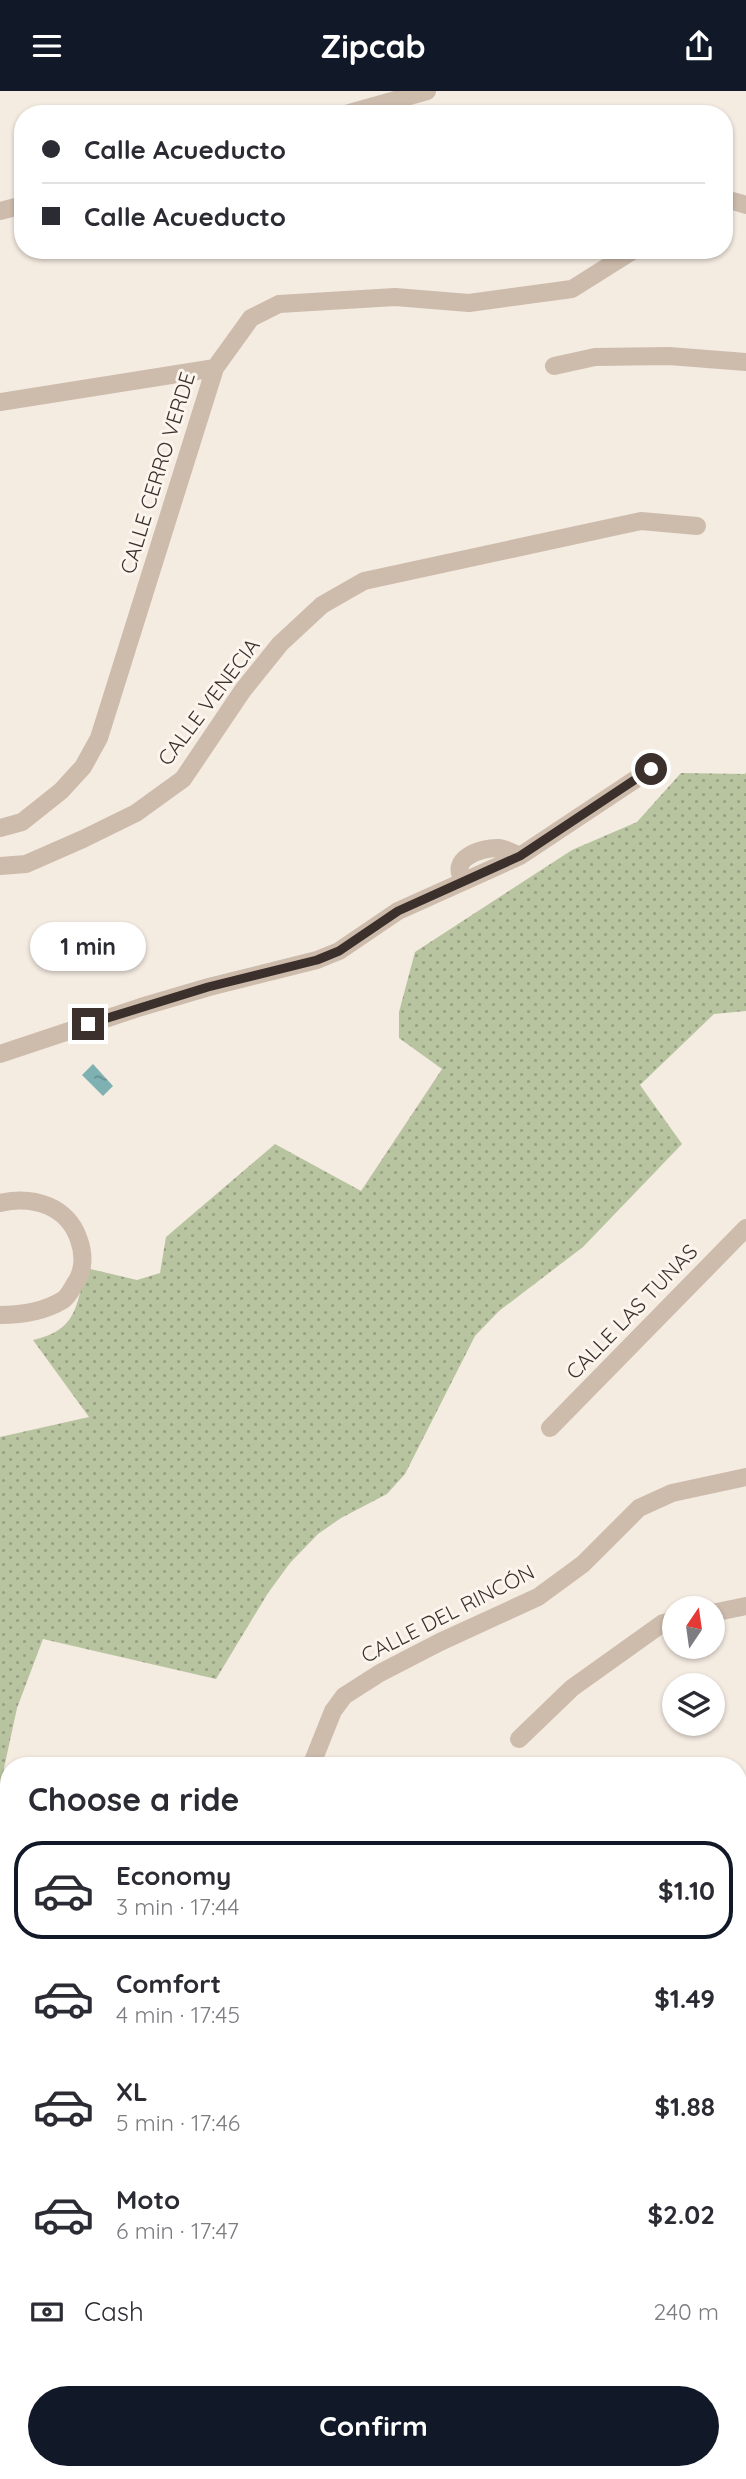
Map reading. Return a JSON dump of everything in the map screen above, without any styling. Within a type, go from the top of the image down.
[{"type":"street","points":[[378,105],[427,91]]},
{"type":"street","name":"CALLE CERRO VERDE","points":[[0,828],[22,822],[61,791],[83,767],[99,738],[215,368],[251,318],[279,304],[395,297],[469,303],[572,289],[620,259]]},
{"type":"street","points":[[554,366],[595,357],[669,356],[746,362]]},
{"type":"street","points":[[0,403],[215,368]]},
{"type":"street","name":"CALLE VENECIA","points":[[0,866],[26,864],[83,839],[136,813],[183,779],[243,690],[281,644],[322,605],[364,581],[641,521],[697,526]]},
{"type":"street","points":[[0,1054],[208,987],[317,960],[339,951],[398,911],[520,856],[651,769]]},
{"type":"street","points":[[0,1203],[19,1198],[52,1206],[75,1226],[83,1252],[80,1275],[66,1298],[40,1310],[0,1315]]},
{"type":"street","name":"CALLE LAS TUNAS","points":[[550,1428],[746,1228]]},
{"type":"street","name":"CALLE DEL RINCÓN","points":[[315,1757],[333,1711],[344,1696],[380,1673],[440,1642],[538,1597],[583,1564],[639,1509],[672,1493],[746,1477]]},
{"type":"street","points":[[725,1610],[746,1606]]},
{"type":"street","points":[[519,1739],[572,1688],[662,1624]]},
{"type":"green space","points":[[746,772],[746,1011],[714,1014],[640,1085],[682,1144],[583,1247],[499,1311],[475,1336],[405,1474],[387,1494],[341,1518],[318,1534],[290,1563],[268,1593],[216,1679],[43,1639],[17,1708],[6,1757],[0,1757],[0,1437],[89,1417],[33,1340],[58,1330],[72,1315],[86,1268],[137,1280],[160,1273],[166,1237],[275,1144],[361,1191],[442,1069],[399,1038],[399,1012],[415,952],[572,850],[637,822],[681,773]]},
{"type":"water","points":[[93,1064],[113,1086],[103,1096],[82,1075]]},
{"type":"route","points":[[88,1024],[208,987],[317,960],[339,951],[398,911],[520,856],[651,769]]}]
